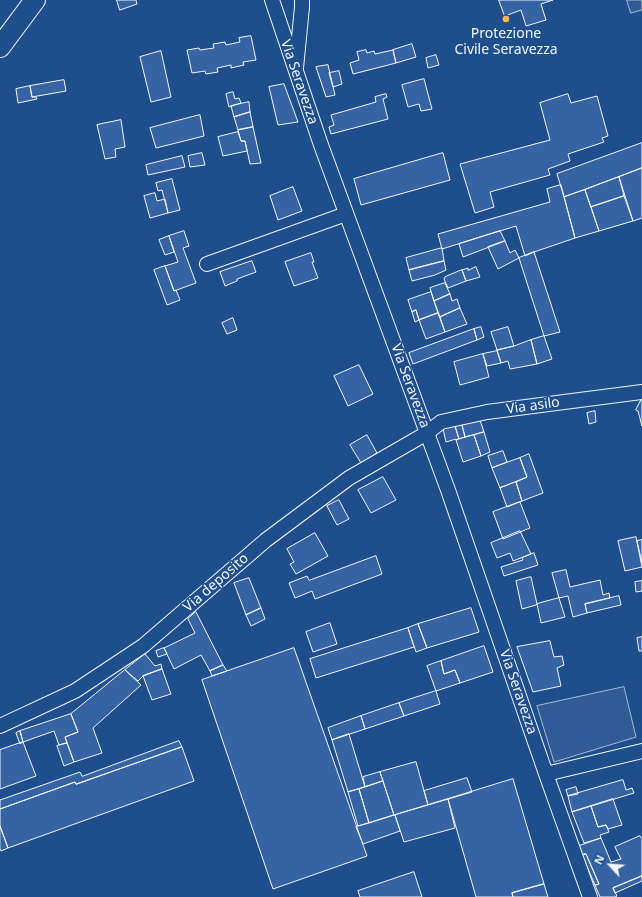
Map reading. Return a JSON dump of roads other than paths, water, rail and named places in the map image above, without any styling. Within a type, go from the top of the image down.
[{"type":"main road","points":[[0,47],[36,0]]},
{"type":"street","name":"Via Seravezza","points":[[272,0],[320,144],[448,490],[590,897]]},
{"type":"street","points":[[295,72],[302,0]]},
{"type":"street","points":[[207,264],[346,214]]},
{"type":"street","name":"Via asilo","points":[[427,433],[441,422],[487,412],[642,392]]},
{"type":"street","name":"Via deposito","points":[[0,726],[76,691],[142,646],[266,540],[298,516],[349,478],[427,433]]},
{"type":"street","points":[[546,774],[642,751]]},
{"type":"place","name":"Protezione Civile Seravezza","points":[[506,19]]}]
